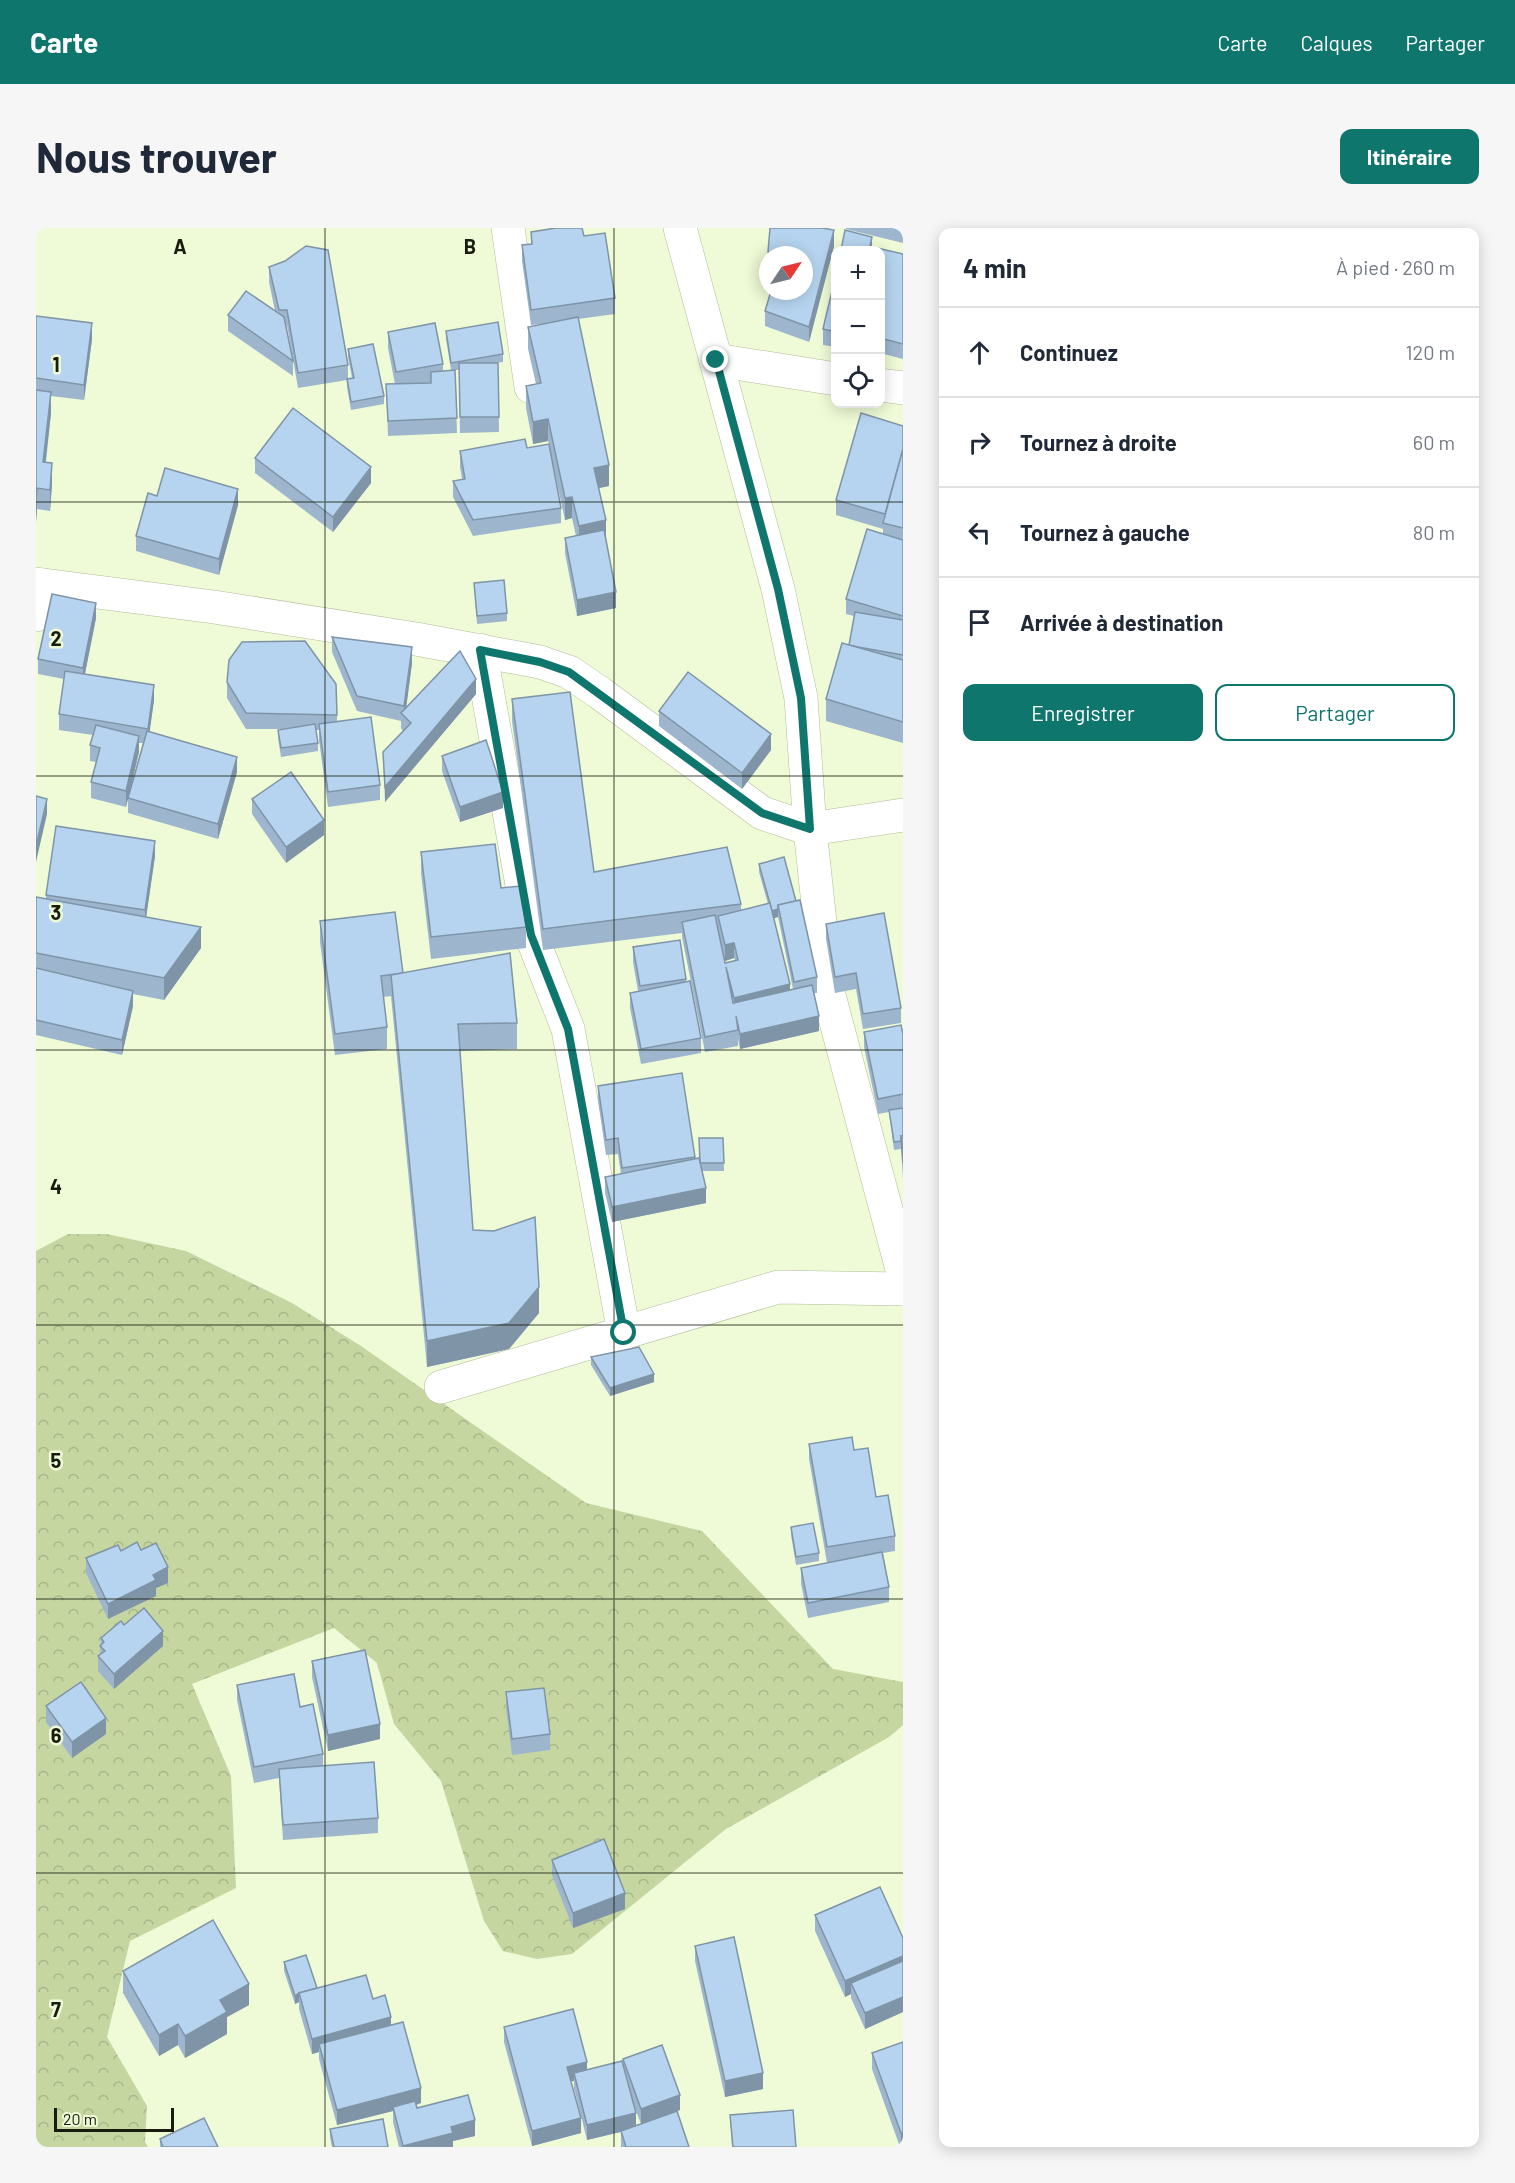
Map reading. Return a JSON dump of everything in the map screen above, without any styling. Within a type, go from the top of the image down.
[{"type":"street","points":[[507,228],[531,387]]},
{"type":"street","points":[[680,228],[778,589],[801,698],[810,829],[827,988],[903,1273]]},
{"type":"street","points":[[716,360],[831,378]]},
{"type":"street","points":[[885,386],[903,388]]},
{"type":"street","points":[[38,594],[225,609],[480,650],[540,662],[569,672],[762,813],[810,829],[903,815]]},
{"type":"street","points":[[480,650],[531,935],[568,1029],[624,1333]]},
{"type":"street","points":[[441,1387],[778,1287],[903,1290]]},
{"type":"green space","points":[[68,1234],[107,1234],[186,1251],[292,1303],[361,1346],[586,1503],[702,1531],[833,1669],[903,1682],[903,1725],[889,1737],[726,1829],[572,1954],[537,1959],[503,1951],[484,1921],[441,1781],[394,1724],[377,1663],[334,1628],[192,1684],[231,1776],[236,1888],[130,1941],[107,2037],[147,2106],[145,2142],[148,2147],[36,2147],[36,1251]]},
{"type":"building","points":[[556,228],[582,228],[584,236],[605,233],[615,298],[531,310],[522,245],[532,244],[531,232]]},
{"type":"building","points":[[770,228],[834,230],[809,327],[765,311],[768,300],[813,300],[813,246],[768,246]]},
{"type":"building","points":[[845,230],[872,237],[870,246],[842,246]]},
{"type":"building","points":[[306,246],[328,250],[348,365],[298,373],[287,310],[279,310],[269,267],[285,261]]},
{"type":"building","points":[[885,250],[903,254],[903,344],[885,339]]},
{"type":"building","points":[[246,291],[284,317],[293,361],[228,315]]},
{"type":"building","points":[[831,295],[831,331],[823,329]]},
{"type":"building","points":[[36,316],[92,323],[84,385],[36,378]]},
{"type":"building","points":[[578,317],[609,465],[594,468],[606,520],[579,526],[572,497],[565,498],[548,419],[533,422],[526,386],[541,383],[528,327]]},
{"type":"building","points":[[498,322],[503,354],[451,363],[446,331]]},
{"type":"building","points":[[435,323],[443,364],[396,372],[388,332]]},
{"type":"building","points":[[373,344],[384,396],[351,402],[347,379],[354,378],[348,349]]},
{"type":"building","points":[[459,363],[498,363],[499,417],[460,417]]},
{"type":"building","points":[[455,370],[457,418],[388,421],[386,384],[431,383],[431,372]]},
{"type":"building","points":[[36,390],[51,392],[43,462],[52,463],[50,490],[37,488],[36,501]]},
{"type":"building","points":[[293,408],[371,467],[333,517],[255,458]]},
{"type":"building","points":[[861,413],[903,426],[903,449],[885,514],[836,500]]},
{"type":"building","points":[[525,439],[527,448],[549,444],[561,508],[473,520],[453,481],[465,479],[460,451]]},
{"type":"building","points":[[903,449],[903,528],[883,523]]},
{"type":"building","points":[[165,468],[238,489],[219,559],[136,536],[148,493],[157,496]]},
{"type":"building","points":[[867,529],[903,540],[903,616],[846,599]]},
{"type":"building","points":[[604,530],[616,592],[577,600],[565,538]]},
{"type":"building","points":[[504,580],[507,613],[477,616],[474,583]]},
{"type":"building","points":[[52,594],[96,603],[83,668],[38,659]]},
{"type":"building","points":[[855,612],[903,620],[903,655],[849,645]]},
{"type":"building","points":[[332,637],[412,647],[404,706],[357,696]]},
{"type":"building","points":[[305,641],[336,684],[337,715],[246,713],[227,682],[229,660],[242,642]]},
{"type":"building","points":[[842,643],[903,660],[903,722],[826,699]]},
{"type":"building","points":[[460,651],[476,679],[385,787],[383,752],[411,723],[401,713]]},
{"type":"building","points":[[65,671],[154,685],[148,729],[59,714]]},
{"type":"building","points":[[688,672],[771,734],[742,773],[659,711]]},
{"type":"building","points":[[570,692],[594,872],[727,847],[741,904],[543,929],[512,699]]},
{"type":"building","points":[[371,717],[380,785],[328,792],[319,724]]},
{"type":"building","points":[[315,724],[318,743],[281,748],[278,730]]},
{"type":"building","points":[[96,725],[139,736],[126,791],[91,782],[100,748],[90,745]]},
{"type":"building","points":[[147,731],[237,757],[218,824],[128,798]]},
{"type":"building","points":[[486,740],[503,792],[460,807],[442,756]]},
{"type":"building","points":[[291,772],[324,820],[286,847],[252,799]]},
{"type":"building","points":[[36,796],[47,799],[36,846]]},
{"type":"building","points":[[56,826],[155,841],[145,910],[46,895]]},
{"type":"building","points":[[495,844],[501,888],[521,886],[526,927],[431,937],[421,852]]},
{"type":"building","points":[[784,857],[796,901],[778,905],[778,909],[772,911],[759,864]]},
{"type":"building","points":[[36,897],[201,927],[164,978],[36,953]]},
{"type":"building","points":[[800,900],[817,977],[794,982],[778,905]]},
{"type":"building","points":[[770,903],[790,984],[734,998],[726,967],[733,1003],[812,985],[819,1016],[740,1034],[736,1016],[738,1030],[705,1037],[682,922],[715,915],[725,963],[738,960],[734,943],[725,945],[718,916]]},
{"type":"building","points":[[395,912],[403,973],[381,976],[387,1027],[335,1034],[320,921]]},
{"type":"building","points":[[884,913],[901,1008],[863,1014],[856,973],[835,977],[826,924]]},
{"type":"building","points":[[680,940],[686,979],[640,986],[633,947]]},
{"type":"building","points":[[510,953],[517,1023],[458,1024],[473,1230],[494,1231],[535,1217],[539,1287],[509,1323],[427,1341],[391,975]]},
{"type":"building","points":[[36,968],[133,991],[122,1040],[36,1020]]},
{"type":"building","points":[[690,981],[701,1038],[641,1049],[630,993]]},
{"type":"building","points":[[901,1025],[903,1094],[878,1099],[864,1032]]},
{"type":"building","points":[[682,1073],[695,1157],[622,1168],[618,1138],[606,1140],[598,1086]]},
{"type":"building","points":[[903,1108],[903,1136],[901,1136],[901,1141],[894,1142],[889,1110]]},
{"type":"building","points":[[901,1136],[903,1136],[903,1163]]},
{"type":"building","points":[[699,1138],[723,1138],[724,1163],[700,1163]]},
{"type":"building","points":[[699,1158],[706,1188],[612,1207],[605,1177]]},
{"type":"building","points":[[639,1347],[654,1374],[610,1388],[591,1357]]},
{"type":"building","points":[[852,1437],[854,1450],[868,1448],[876,1497],[888,1495],[895,1536],[827,1547],[809,1444]]},
{"type":"building","points":[[813,1523],[819,1553],[796,1557],[791,1527]]},
{"type":"building","points":[[137,1542],[141,1550],[156,1543],[168,1567],[153,1575],[156,1580],[108,1604],[86,1558],[118,1545],[121,1551]]},
{"type":"building","points":[[882,1552],[889,1587],[808,1603],[801,1568]]},
{"type":"building","points":[[144,1608],[163,1631],[114,1674],[98,1656],[105,1651],[100,1646],[104,1642],[101,1638],[121,1621],[124,1625]]},
{"type":"building","points":[[365,1650],[380,1724],[328,1735],[312,1661]]},
{"type":"building","points":[[294,1674],[300,1707],[313,1704],[323,1754],[254,1767],[237,1685]]},
{"type":"building","points":[[81,1682],[106,1718],[72,1742],[46,1706]]},
{"type":"building","points":[[544,1688],[550,1734],[512,1739],[506,1692]]},
{"type":"building","points":[[374,1762],[378,1818],[283,1825],[279,1769]]},
{"type":"building","points":[[604,1839],[625,1893],[573,1913],[552,1860]]},
{"type":"building","points":[[880,1887],[903,1938],[903,1956],[845,1981],[815,1915]]},
{"type":"building","points":[[213,1920],[249,1984],[220,2000],[227,2012],[185,2036],[178,2024],[159,2035],[123,1971]]},
{"type":"building","points":[[734,1937],[763,2073],[725,2081],[695,1946]]},
{"type":"building","points":[[306,1955],[317,1988],[295,1996],[284,1962]]},
{"type":"building","points":[[903,1961],[903,1997],[865,2013],[851,1983]]},
{"type":"building","points":[[366,1975],[373,1999],[385,1995],[391,2017],[312,2039],[299,1993]]},
{"type":"building","points":[[573,2009],[587,2062],[567,2067],[581,2118],[532,2131],[504,2027]]},
{"type":"building","points":[[403,2022],[421,2088],[337,2110],[319,2044]]},
{"type":"building","points":[[903,2042],[903,2132],[901,2133],[872,2053]]},
{"type":"building","points":[[662,2045],[680,2095],[641,2109],[623,2059]]},
{"type":"building","points":[[622,2061],[636,2113],[587,2125],[574,2073]]},
{"type":"building","points":[[468,2095],[475,2120],[451,2127],[453,2133],[403,2146],[393,2107],[415,2101],[417,2108]]},
{"type":"building","points":[[793,2110],[796,2147],[733,2147],[730,2115]]},
{"type":"building","points":[[677,2111],[689,2147],[626,2147],[621,2131]]},
{"type":"building","points":[[204,2118],[218,2147],[163,2147],[160,2139]]},
{"type":"building","points":[[383,2119],[388,2147],[334,2147],[330,2129]]},
{"type":"route","points":[[624,1333],[568,1029],[531,935],[480,650],[540,662],[569,672],[762,813],[810,829],[801,698],[778,589],[716,360]]}]
